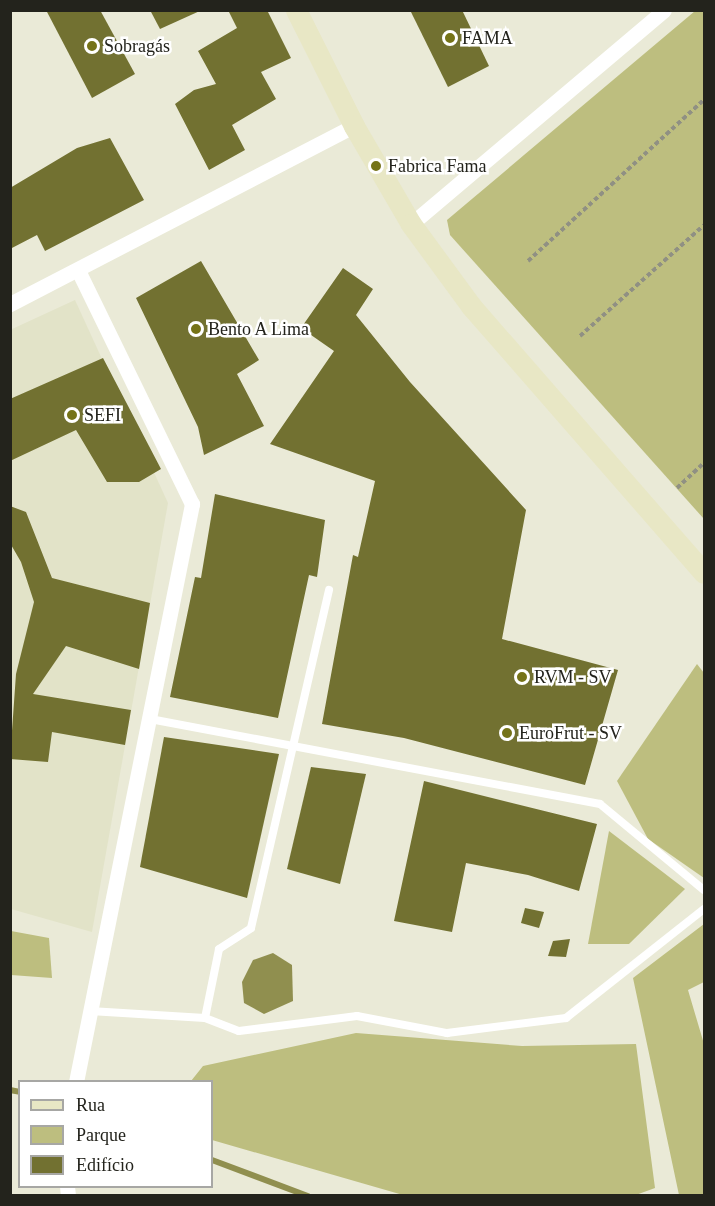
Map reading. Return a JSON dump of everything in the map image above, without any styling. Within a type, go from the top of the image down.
[{"type":"main road","points":[[296,10],[354,126],[411,224],[471,306],[705,573]]},
{"type":"street","points":[[411,224],[664,10]]},
{"type":"street","points":[[10,304],[354,126]]},
{"type":"street","points":[[76,1080],[192,504],[78,270]]},
{"type":"lane","points":[[205,1018],[219,949],[250,928],[329,590]]},
{"type":"lane","points":[[150,719],[600,804],[705,890]]},
{"type":"lane","points":[[90,1011],[205,1018],[239,1030],[357,1016],[447,1033],[566,1018],[705,909]]},
{"type":"path","points":[[528,261],[705,100]]},
{"type":"path","points":[[580,336],[705,225]]},
{"type":"path","points":[[677,488],[705,463]]},
{"type":"shaded area","points":[[75,300],[168,503],[92,932],[11,909],[10,330]]},
{"type":"shaded area","points":[[273,953],[292,965],[293,1001],[264,1014],[244,1003],[242,982],[253,960]]},
{"type":"green space","points":[[695,11],[704,11],[704,519],[450,235],[447,220]]},
{"type":"green space","points":[[697,664],[704,673],[704,878],[648,839],[617,781]]},
{"type":"green space","points":[[609,831],[685,889],[629,944],[588,944]]},
{"type":"green space","points":[[704,924],[704,982],[688,990],[704,1044],[704,1195],[679,1195],[633,978]]},
{"type":"green space","points":[[11,931],[49,938],[52,978],[11,975]]},
{"type":"green space","points":[[356,1033],[522,1046],[636,1044],[655,1188],[633,1196],[403,1195],[213,1140],[213,1080],[192,1080],[203,1066]]},
{"type":"building","name":"Sobragás","points":[[46,10],[100,10],[135,74],[92,98]]},
{"type":"building","points":[[150,10],[202,10],[160,29]]},
{"type":"building","points":[[228,10],[267,10],[291,58],[261,72],[276,99],[232,125],[245,150],[209,170],[175,104],[194,90],[216,84],[198,51],[237,28]]},
{"type":"building","name":"FAMA","points":[[410,10],[462,10],[489,66],[448,87]]},
{"type":"building","points":[[110,138],[144,200],[45,251],[37,235],[10,249],[10,188],[77,148]]},
{"type":"building","name":"Bento A Lima","points":[[201,261],[259,360],[237,374],[264,426],[204,455],[198,427],[136,298]]},
{"type":"building","points":[[343,268],[373,289],[356,315],[410,382],[526,510],[502,639],[618,670],[585,785],[404,738],[322,724],[353,555],[358,557],[375,481],[270,444],[334,351],[301,328]]},
{"type":"building","name":"SEFI","points":[[103,358],[161,469],[139,482],[107,482],[76,430],[10,461],[10,399]]},
{"type":"building","points":[[215,494],[325,520],[317,577],[309,575],[278,718],[170,697],[195,577],[201,578]]},
{"type":"building","points":[[10,506],[26,512],[52,578],[150,603],[139,669],[66,646],[33,694],[131,710],[125,745],[52,732],[48,762],[10,759],[16,674],[34,602],[21,562],[10,543]]},
{"type":"building","points":[[164,737],[279,754],[247,898],[140,867]]},
{"type":"building","points":[[311,767],[366,774],[340,884],[287,869]]},
{"type":"building","points":[[424,781],[597,824],[579,891],[528,875],[466,863],[452,932],[394,921]]},
{"type":"building","points":[[525,908],[544,912],[539,928],[521,923]]},
{"type":"building","points":[[570,939],[566,957],[548,956],[553,941]]},
{"type":"waterway","points":[[10,1090],[18,1092]]},
{"type":"waterway","points":[[213,1160],[308,1196]]},
{"type":"place","name":"FAMA","points":[[450,38]]},
{"type":"place","name":"Sobragás","points":[[92,46]]},
{"type":"place","name":"Fabrica Fama","points":[[376,166]]},
{"type":"place","name":"Bento A Lima","points":[[196,329]]},
{"type":"place","name":"SEFI","points":[[72,415]]},
{"type":"place","name":"RVM - SV","points":[[522,677]]},
{"type":"place","name":"EuroFrut - SV","points":[[507,733]]}]
